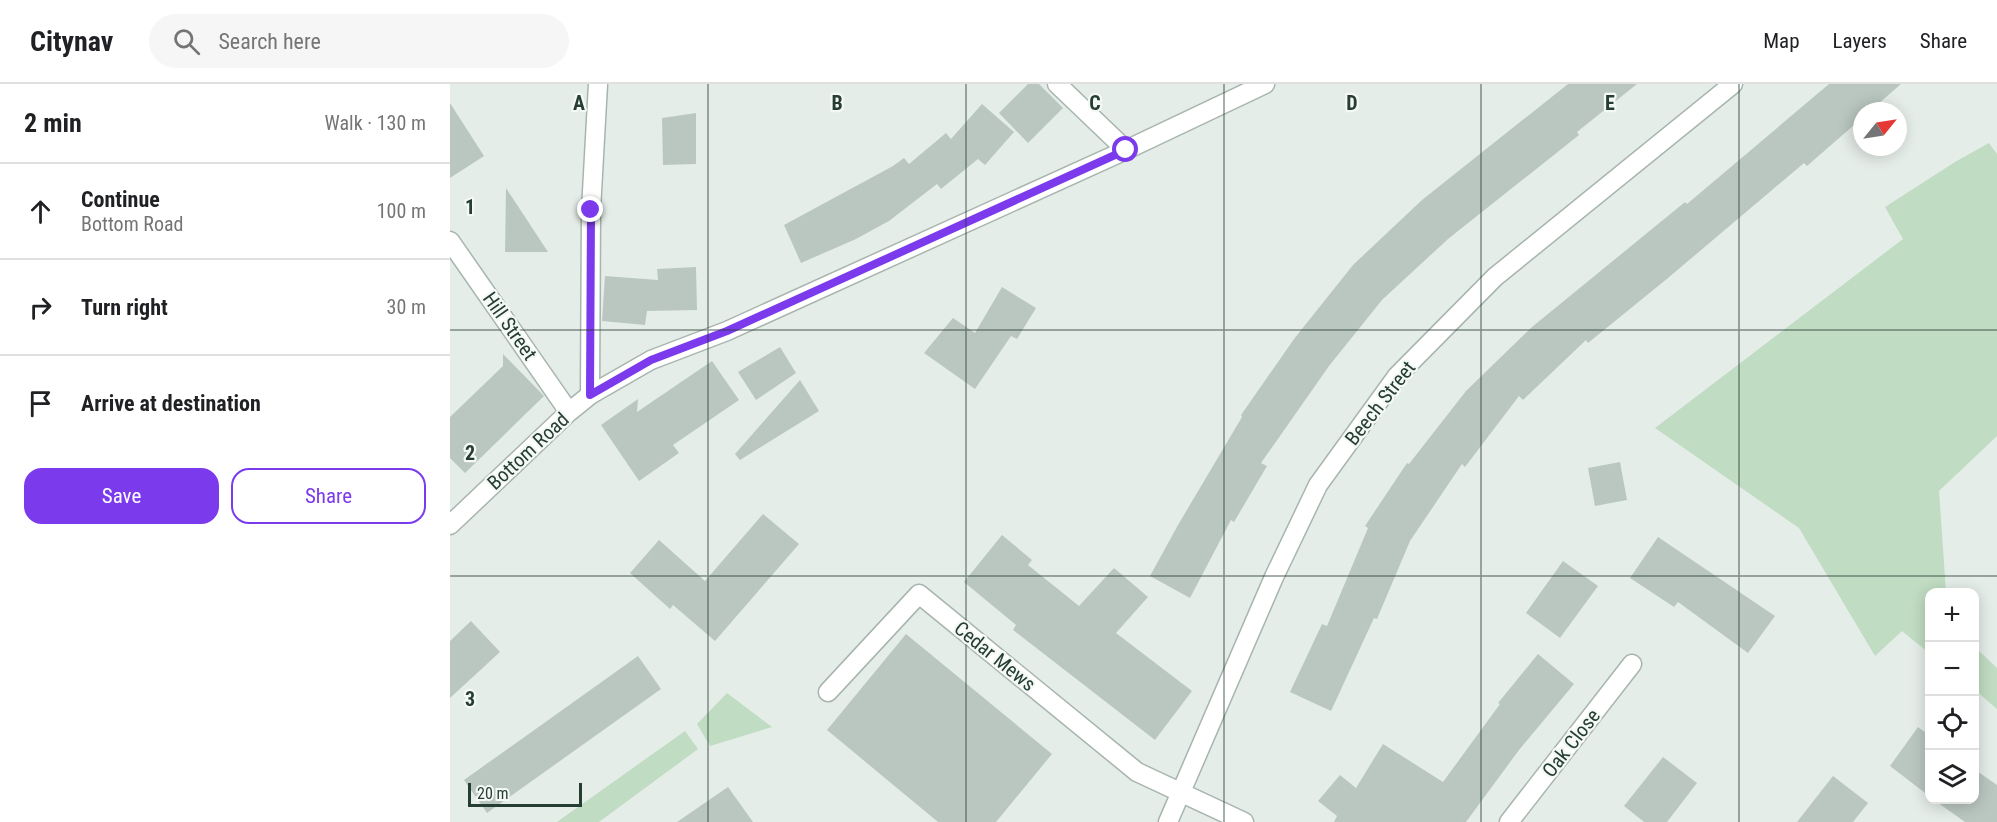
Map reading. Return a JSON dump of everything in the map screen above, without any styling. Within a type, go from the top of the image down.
[{"type":"street","points":[[590,395],[591,210],[598,84]]},
{"type":"street","points":[[1057,84],[1126,150]]},
{"type":"street","name":"Bottom Road","points":[[450,525],[569,412],[590,395],[651,360],[727,331],[1126,150],[1265,84]]},
{"type":"street","name":"Beech Street","points":[[1168,822],[1274,577],[1318,485],[1397,376],[1495,277],[1733,84]]},
{"type":"street","name":"Hill Street","points":[[450,240],[569,412]]},
{"type":"street","name":"Cedar Mews","points":[[828,692],[919,594],[1137,772],[1180,794]]},
{"type":"street","name":"Oak Close","points":[[1509,822],[1632,664]]},
{"type":"street","points":[[1180,794],[1244,822]]},
{"type":"green space","points":[[1989,143],[1997,154],[1997,436],[1939,491],[1946,588],[1925,588],[1925,650],[1902,631],[1875,656],[1799,528],[1655,428],[1903,239],[1885,207]]},
{"type":"green space","points":[[1979,651],[1997,668],[1997,709],[1979,693]]},
{"type":"green space","points":[[727,693],[772,727],[710,746],[697,724]]},
{"type":"green space","points":[[685,731],[698,749],[599,822],[557,822]]},
{"type":"building","points":[[1028,84],[1039,84],[1063,108],[1028,143],[999,113]]},
{"type":"building","points":[[1568,84],[1637,84],[1577,132],[1579,135],[1448,239],[1382,300],[1329,366],[1261,463],[1267,466],[1234,522],[1231,520],[1190,598],[1150,576],[1242,417],[1241,415],[1294,339],[1353,265],[1422,200]]},
{"type":"building","points":[[1829,84],[1901,84],[1880,102],[1853,102],[1853,126],[1807,166],[1804,163],[1588,343],[1586,340],[1523,400],[1519,396],[1465,467],[1462,464],[1410,541],[1377,619],[1374,618],[1331,711],[1290,692],[1322,624],[1327,626],[1368,528],[1365,526],[1407,463],[1409,464],[1466,391],[1532,327],[1685,202],[1687,204]]},
{"type":"building","points":[[450,103],[484,156],[450,178]]},
{"type":"building","points":[[982,104],[1014,132],[985,165],[978,159],[941,189],[937,184],[889,221],[856,239],[801,263],[784,225],[904,158],[909,164],[946,133],[951,139]]},
{"type":"building","points":[[696,113],[696,164],[663,165],[662,118]]},
{"type":"building","points":[[506,188],[548,252],[505,252]]},
{"type":"building","points":[[696,267],[697,310],[647,311],[645,325],[602,321],[605,276],[658,280],[657,269]]},
{"type":"building","points":[[1002,287],[1036,308],[1017,339],[1011,336],[975,389],[924,353],[953,318],[975,333]]},
{"type":"building","points":[[780,347],[796,373],[756,400],[738,372]]},
{"type":"building","points":[[503,354],[544,396],[465,473],[450,458],[450,417],[503,366]]},
{"type":"building","points":[[712,361],[739,400],[673,445],[679,453],[639,481],[601,425],[638,399],[637,412]]},
{"type":"building","points":[[800,380],[819,411],[740,460],[735,454]]},
{"type":"building","points":[[1620,462],[1627,500],[1595,506],[1588,468]]},
{"type":"building","points":[[763,514],[799,544],[715,641],[673,605],[670,609],[630,573],[659,540],[705,581]]},
{"type":"building","points":[[1002,535],[1032,560],[1028,565],[1079,606],[1114,568],[1148,597],[1116,633],[1192,691],[1155,740],[1013,630],[1016,625],[964,582]]},
{"type":"building","points":[[1658,537],[1775,616],[1748,653],[1678,602],[1674,607],[1630,578]]},
{"type":"building","points":[[1563,561],[1598,586],[1560,638],[1526,613]]},
{"type":"building","points":[[471,621],[500,652],[450,698],[450,641]]},
{"type":"building","points":[[906,634],[1052,754],[996,822],[938,822],[827,730]]},
{"type":"building","points":[[1538,654],[1574,684],[1519,750],[1466,822],[1334,822],[1337,816],[1318,801],[1340,775],[1356,788],[1383,744],[1443,782],[1500,704],[1498,703]]},
{"type":"building","points":[[638,656],[661,689],[487,813],[464,780]]},
{"type":"building","points":[[1918,727],[1925,732],[1925,793],[1890,766]]},
{"type":"building","points":[[1663,757],[1697,783],[1667,822],[1644,822],[1624,806]]},
{"type":"building","points":[[1979,772],[1997,785],[1997,822],[1965,822],[1940,804],[1979,804]]},
{"type":"building","points":[[1833,776],[1868,803],[1853,822],[1797,822]]},
{"type":"building","points":[[728,787],[753,822],[677,822]]},
{"type":"route","points":[[591,210],[590,395],[651,360],[727,331],[1126,150]]}]
